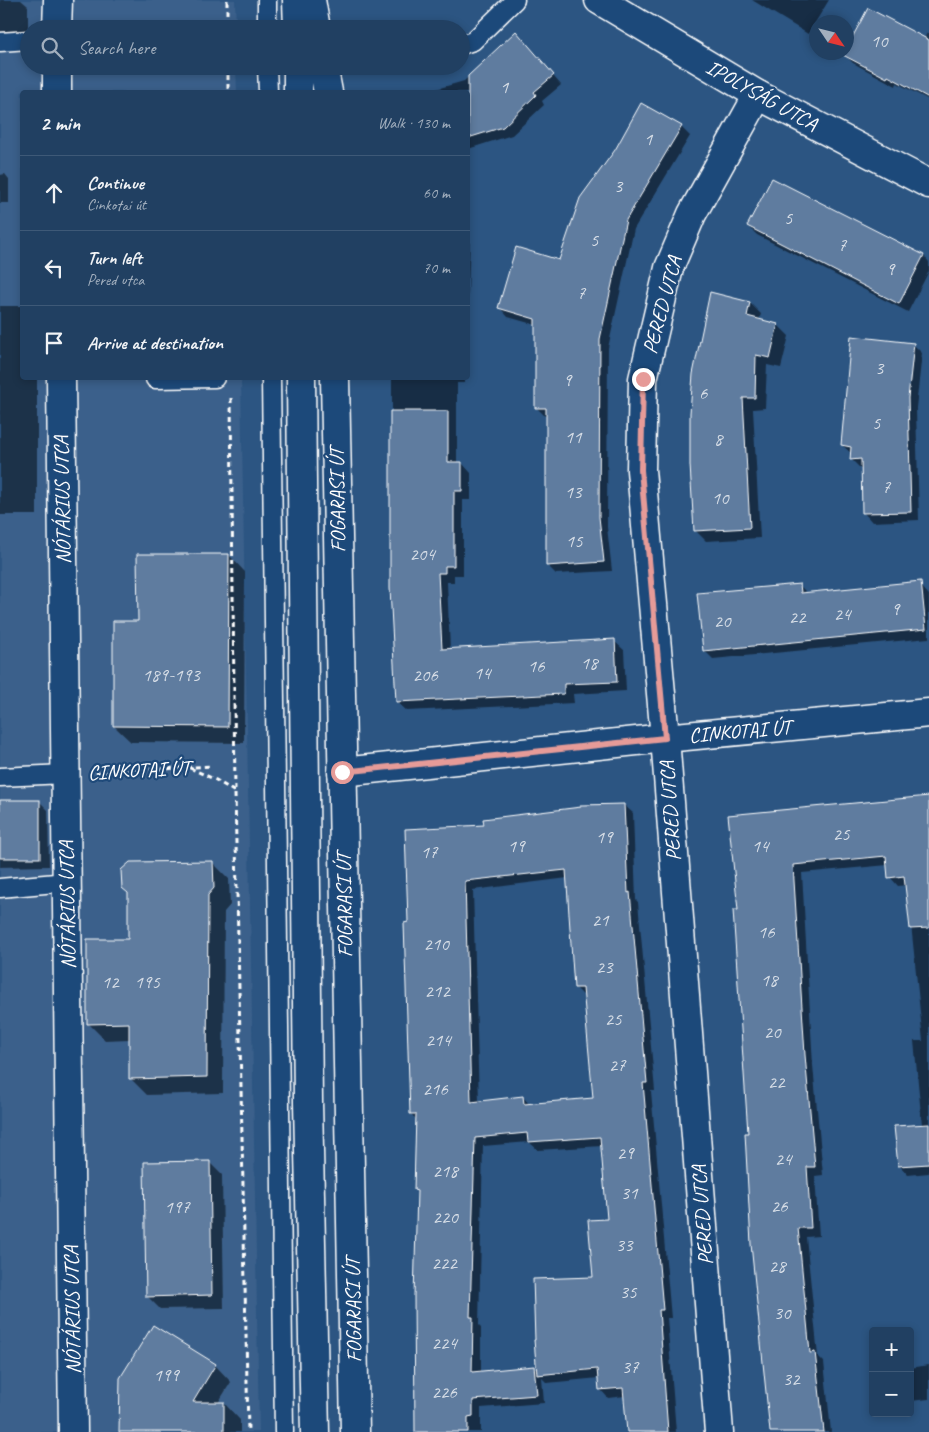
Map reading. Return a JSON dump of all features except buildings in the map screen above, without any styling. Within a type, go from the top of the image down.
[{"type":"street","points":[[57,20],[58,0]]},
{"type":"street","points":[[297,0],[298,20]]},
{"type":"street","points":[[311,0],[314,20]]},
{"type":"street","name":"IPOLYSÁG UTCA","points":[[599,0],[758,95],[929,184]]},
{"type":"street","points":[[57,75],[57,90]]},
{"type":"street","points":[[298,75],[298,90]]},
{"type":"street","points":[[325,75],[328,90]]},
{"type":"street","name":"PERED UTCA","points":[[719,1432],[665,738],[641,470],[643,379],[669,268],[692,214],[758,95]]},
{"type":"street","name":"NÓTÁRIUS UTCA","points":[[61,380],[73,1432]]},
{"type":"street","name":"FOGARASI ÚT","points":[[301,380],[308,1102],[315,1432]]},
{"type":"street","name":"FOGARASI ÚT","points":[[334,380],[355,1432]]},
{"type":"street","name":"CINKOTAI ÚT","points":[[342,772],[665,738],[929,714]]},
{"type":"lane","points":[[267,0],[267,20]]},
{"type":"lane","points":[[470,42],[515,0]]},
{"type":"lane","points":[[0,42],[20,41]]},
{"type":"lane","points":[[268,75],[268,90]]},
{"type":"lane","points":[[271,380],[284,1432]]},
{"type":"lane","points":[[0,777],[65,774]]},
{"type":"lane","points":[[0,888],[67,882]]},
{"type":"path","points":[[227,0],[227,20]]},
{"type":"path","points":[[228,75],[228,90]]},
{"type":"path","points":[[231,397],[235,793],[248,1432]]},
{"type":"path","name":"CINKOTAI ÚT","points":[[65,774],[212,766]]},
{"type":"path","points":[[189,767],[216,780],[235,793]]},
{"type":"shaded area","points":[[0,0],[235,0],[236,20],[20,20],[20,75],[236,75],[237,90],[20,90],[20,380],[241,380],[259,1432],[0,1432]]},
{"type":"route","points":[[342,772],[665,738],[641,470],[643,379]]}]
